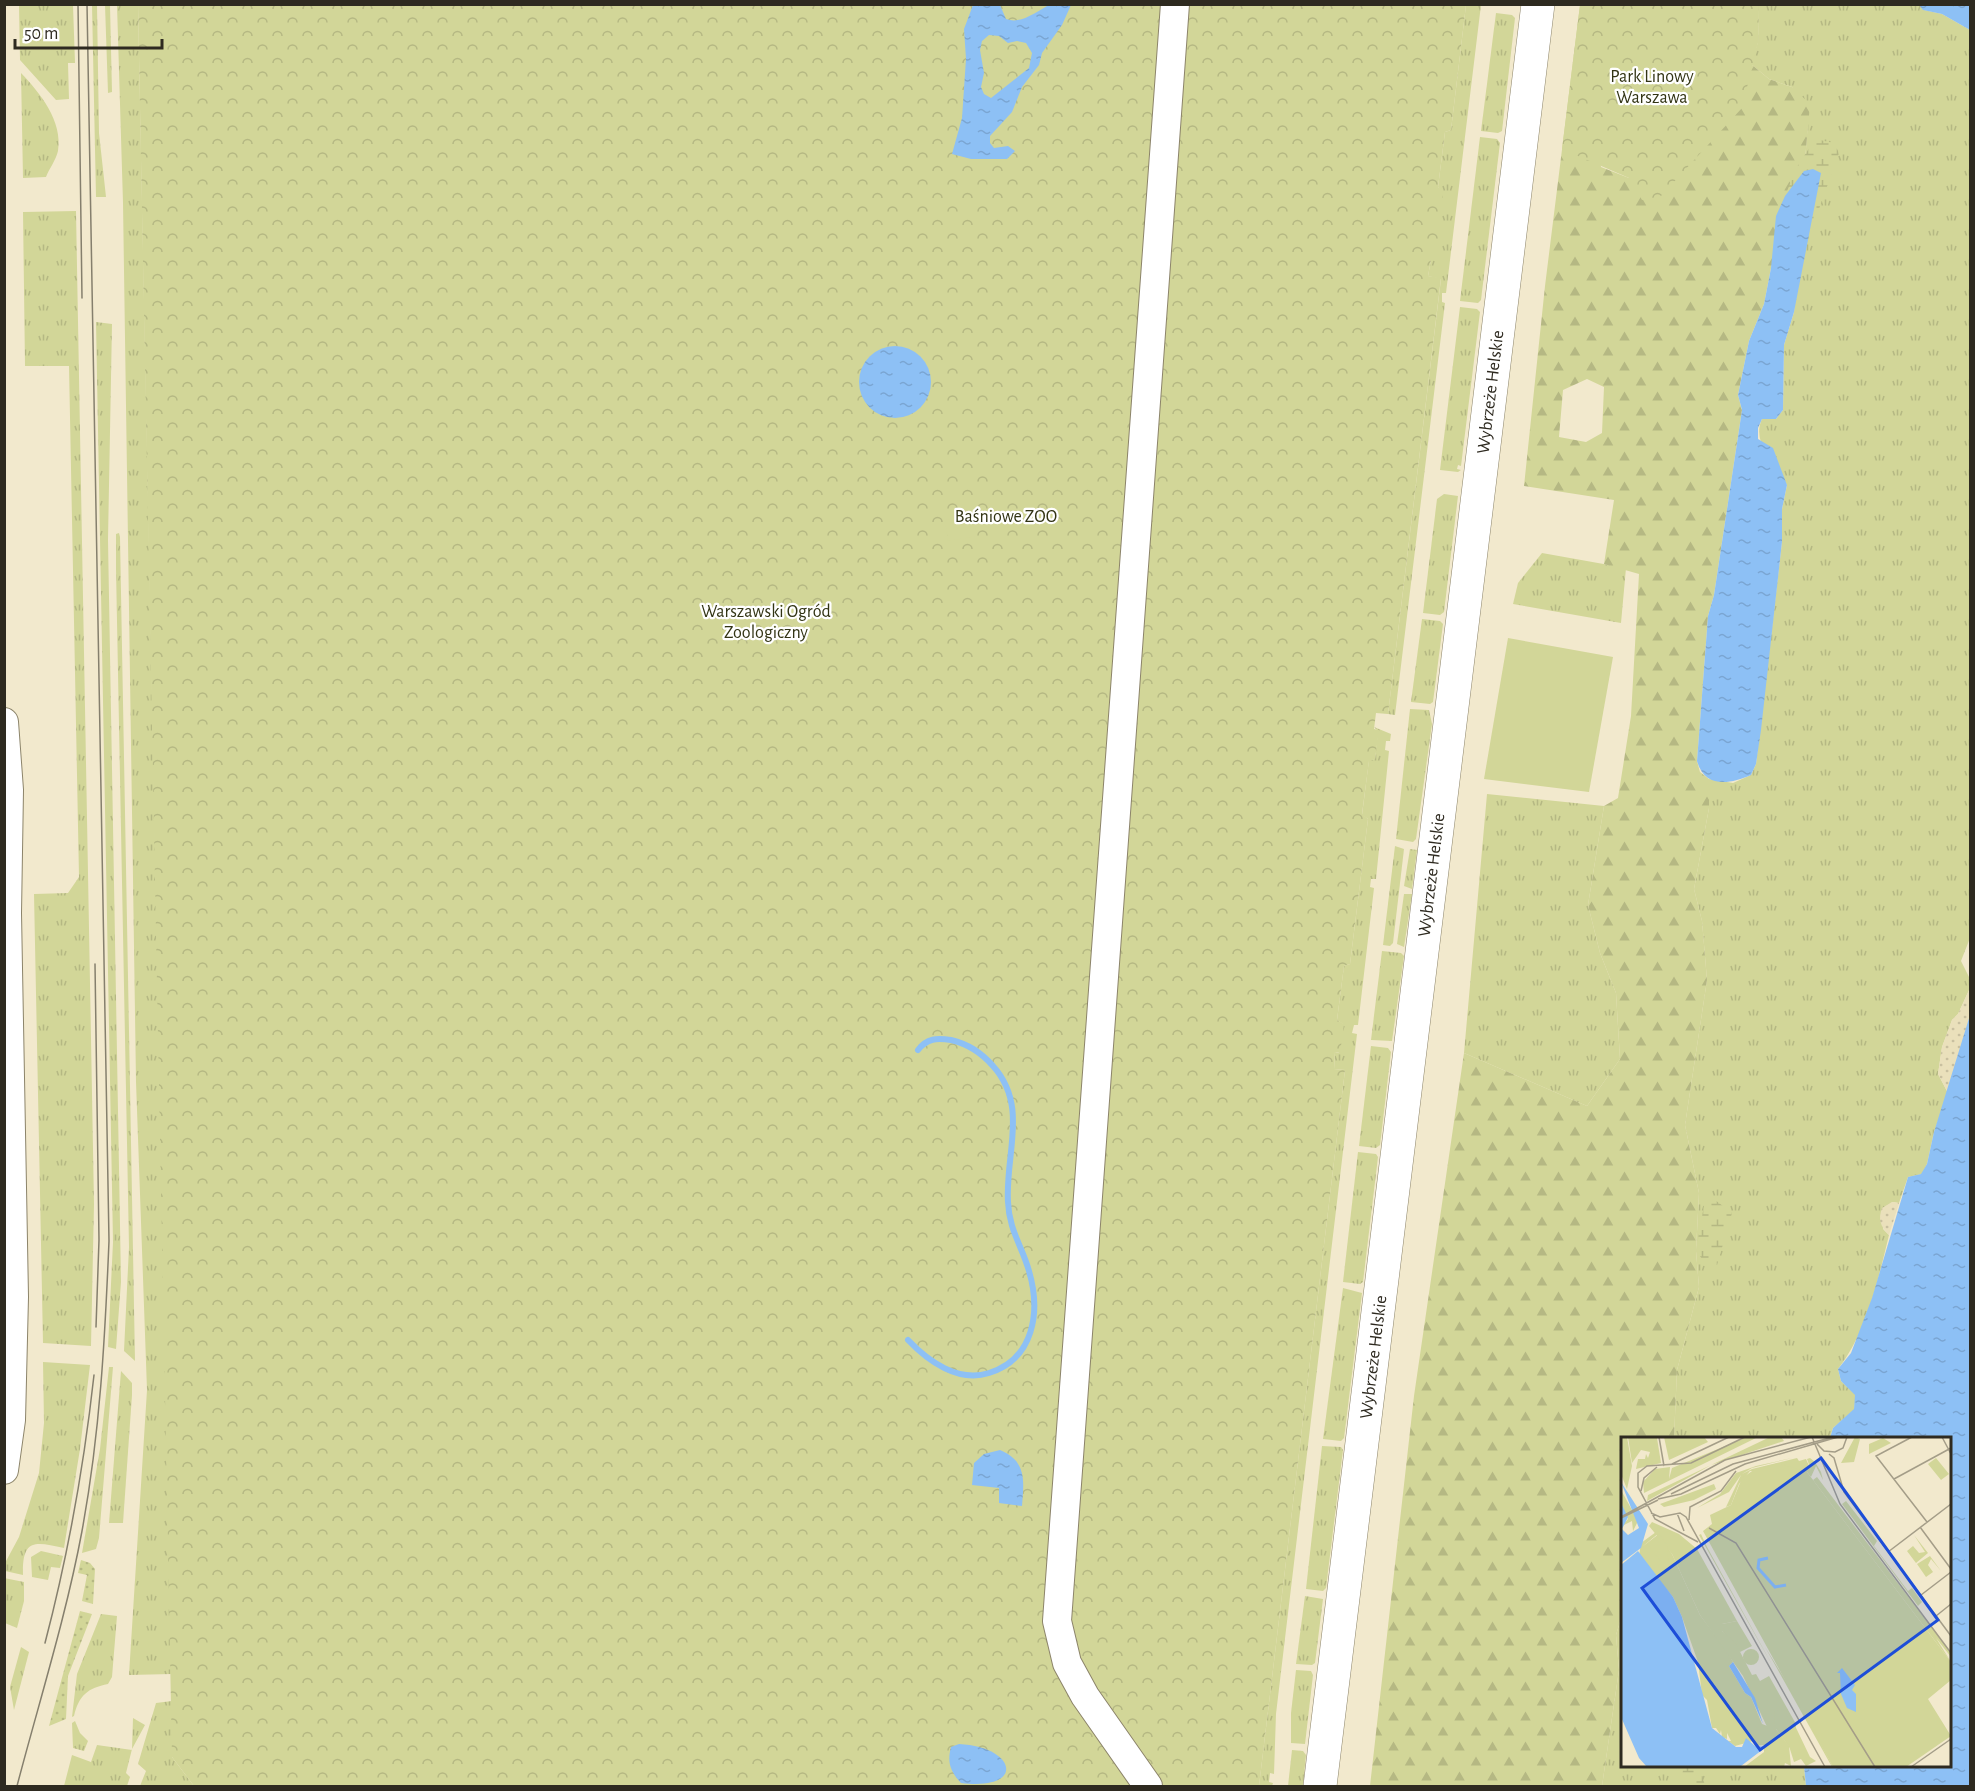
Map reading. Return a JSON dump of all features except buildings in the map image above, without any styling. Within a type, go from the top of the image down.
[{"type":"main road","name":"Wybrzeże Helskie","points":[[1320,1786],[1327,1746],[1538,4]]},
{"type":"main road","name":"Wybrzeże Helskie","points":[[1327,1746],[1329,1786]]},
{"type":"street","points":[[1148,1786],[1085,1696],[1067,1663],[1057,1621],[1111,855],[1176,4]]},
{"type":"street","points":[[4,722],[7,761],[7,913],[14,1297],[8,1395],[11,1420],[4,1470]]},
{"type":"green space","points":[[19,5],[73,5],[75,63],[68,63],[69,99],[56,100],[20,60]]},
{"type":"green space","points":[[92,5],[97,5],[99,133],[106,197],[96,197]]},
{"type":"green space","points":[[105,5],[110,5],[112,92],[108,93]]},
{"type":"green space","points":[[117,5],[138,5],[172,1674],[129,1675],[147,1390],[136,1082],[123,203]]},
{"type":"green space","name":"Warszawski Ogród Zoologiczny","points":[[138,5],[1466,5],[1451,130],[1445,132],[1438,187],[1443,190],[1438,260],[1431,260],[1428,276],[1441,278],[1388,714],[1376,713],[1374,729],[1379,730],[1375,759],[1369,761],[1362,814],[1368,819],[1350,964],[1344,966],[1337,1020],[1344,1024],[1340,1053],[1335,1052],[1334,1069],[1345,1070],[1259,1786],[194,1786],[172,1757]]},
{"type":"green space","points":[[1466,5],[1481,5],[1446,293],[1442,293],[1442,302],[1445,303],[1395,715],[1388,714],[1441,279],[1428,276],[1431,260],[1437,260],[1440,189],[1438,187],[1445,132],[1451,130]]},
{"type":"green space","points":[[1580,5],[1601,167],[1629,178],[1759,5],[1758,42],[1751,64],[1769,79],[1792,87],[1810,104],[1804,171],[1771,268],[1764,304],[1749,341],[1738,395],[1742,410],[1714,595],[1708,616],[1697,761],[1700,772],[1709,779],[1709,808],[1694,889],[1702,921],[1707,980],[1685,1125],[1699,1193],[1696,1251],[1699,1287],[1677,1370],[1674,1437],[1621,1437],[1621,1618],[1616,1635],[1619,1670],[1602,1786],[1370,1786],[1414,1396],[1464,1053],[1587,1106],[1620,1059],[1616,993],[1600,953],[1588,905],[1604,806],[1618,798],[1631,716],[1639,574],[1604,564],[1614,500],[1524,486],[1545,286]],"holes":[[[1587,379],[1604,387],[1602,433],[1586,442],[1559,437],[1563,390]]]},
{"type":"green space","name":"Park Linowy Warszawa","points":[[1580,5],[1759,5],[1758,42],[1742,108],[1661,196],[1642,200],[1629,178],[1562,149]]},
{"type":"green space","points":[[1759,5],[1919,5],[1924,10],[1942,14],[1970,30],[1970,938],[1961,961],[1970,979],[1970,988],[1958,1014],[1952,1020],[1942,1047],[1938,1074],[1948,1093],[1934,1132],[1927,1164],[1922,1174],[1908,1177],[1899,1203],[1892,1202],[1883,1229],[1889,1235],[1870,1305],[1857,1339],[1838,1369],[1841,1381],[1856,1395],[1854,1410],[1833,1428],[1830,1437],[1674,1437],[1677,1370],[1699,1287],[1696,1251],[1699,1193],[1685,1125],[1707,980],[1702,921],[1694,889],[1709,808],[1709,779],[1733,783],[1751,775],[1756,764],[1782,542],[1782,509],[1787,485],[1766,454],[1759,428],[1762,419],[1776,419],[1783,410],[1784,345],[1794,312],[1808,121],[1792,87],[1769,79],[1751,64],[1758,42]]},
{"type":"green space","points":[[1496,13],[1512,15],[1515,18],[1502,131],[1498,133],[1481,131]]},
{"type":"green space","points":[[21,73],[36,89],[54,118],[57,129],[58,151],[46,177],[23,178]]},
{"type":"green space","points":[[1480,137],[1497,139],[1500,143],[1481,300],[1478,303],[1460,301]]},
{"type":"green space","points":[[1815,139],[1834,143],[1839,153],[1805,248],[1785,196],[1797,167]]},
{"type":"green space","points":[[76,211],[94,1204],[91,1346],[43,1343],[34,894],[68,893],[79,877],[69,366],[25,366],[23,212]]},
{"type":"green space","points":[[1460,307],[1477,309],[1480,312],[1461,466],[1458,465],[1457,469],[1461,470],[1458,472],[1440,470]]},
{"type":"green space","points":[[96,322],[112,324],[108,540],[121,1282],[116,1349],[108,1347],[113,1242]]},
{"type":"green space","points":[[1444,494],[1458,496],[1444,612],[1440,615],[1423,613],[1437,499]]},
{"type":"green space","points":[[973,515],[977,536],[948,541],[945,520]]},
{"type":"green space","points":[[119,533],[135,1361],[124,1351],[129,1247],[116,569],[116,534]]},
{"type":"green space","points":[[1542,553],[1626,568],[1621,623],[1513,604],[1518,583]]},
{"type":"green space","points":[[1422,619],[1440,621],[1443,624],[1433,702],[1430,704],[1411,702]]},
{"type":"green space","points":[[1508,638],[1613,657],[1589,792],[1484,779]]},
{"type":"green space","points":[[1410,709],[1429,710],[1432,724],[1416,839],[1413,842],[1396,839]]},
{"type":"green space","points":[[1374,727],[1391,734],[1390,741],[1386,741],[1385,750],[1389,751],[1376,879],[1371,879],[1370,887],[1374,888],[1358,1025],[1354,1025],[1352,1033],[1357,1034],[1276,1714],[1274,1774],[1270,1773],[1269,1782],[1273,1783],[1272,1786],[1259,1786],[1345,1070],[1334,1069],[1335,1052],[1339,1053],[1343,1024],[1337,1020],[1344,966],[1350,964],[1368,819],[1362,815],[1369,760],[1375,759],[1378,731]]},
{"type":"green space","points":[[1487,794],[1604,806],[1588,905],[1600,953],[1616,993],[1620,1059],[1587,1106],[1464,1053]]},
{"type":"green space","points":[[1395,846],[1404,849],[1393,943],[1390,946],[1383,945]]},
{"type":"green space","points":[[1410,849],[1417,850],[1412,889],[1404,886]]},
{"type":"green space","points":[[1404,894],[1412,894],[1404,947],[1397,944]]},
{"type":"green space","points":[[1382,951],[1401,953],[1404,956],[1392,1041],[1371,1040]]},
{"type":"green space","points":[[1371,1046],[1388,1048],[1391,1052],[1380,1145],[1376,1148],[1359,1146]]},
{"type":"green space","points":[[1358,1152],[1376,1154],[1378,1157],[1363,1282],[1360,1284],[1343,1282]]},
{"type":"green space","points":[[1705,1200],[1715,1200],[1732,1213],[1717,1265],[1706,1264],[1696,1251]]},
{"type":"green space","points":[[1343,1288],[1362,1293],[1344,1438],[1341,1441],[1323,1439]]},
{"type":"green space","points":[[43,1362],[90,1365],[80,1449],[64,1548],[45,1544],[32,1545],[25,1555],[23,1575],[5,1571],[5,1563],[19,1537],[39,1473],[44,1423]]},
{"type":"green space","points":[[109,1367],[113,1367],[99,1538],[96,1549],[82,1553],[100,1449]]},
{"type":"green space","points":[[121,1371],[132,1383],[123,1523],[109,1523]]},
{"type":"green space","points":[[1322,1446],[1341,1447],[1343,1450],[1326,1588],[1323,1591],[1306,1589]]},
{"type":"green space","points":[[41,1551],[63,1556],[60,1568],[51,1567],[48,1580],[32,1577],[31,1557]]},
{"type":"green space","points":[[81,1560],[90,1563],[95,1569],[93,1604],[82,1601],[87,1575],[78,1573]]},
{"type":"green space","points":[[4,1578],[24,1582],[24,1601],[17,1628],[5,1623]]},
{"type":"green space","points":[[1305,1596],[1323,1599],[1315,1663],[1312,1665],[1296,1664]]},
{"type":"green space","points":[[80,1611],[92,1614],[68,1676],[66,1719],[49,1726]]},
{"type":"green space","points":[[101,1614],[117,1616],[112,1677],[108,1684],[85,1694],[72,1717],[77,1674]]},
{"type":"green space","points":[[1621,1618],[1621,1767],[1804,1767],[1806,1786],[1602,1786],[1619,1670],[1616,1635]]},
{"type":"green space","points":[[21,1647],[29,1652],[14,1710],[10,1687]]},
{"type":"green space","points":[[1296,1670],[1311,1671],[1313,1675],[1305,1744],[1291,1743],[1291,1713]]},
{"type":"green space","points":[[172,1701],[172,1757],[194,1786],[140,1786],[146,1771],[138,1764],[156,1703]]},
{"type":"green space","points":[[133,1718],[145,1725],[132,1749]]},
{"type":"green space","points":[[75,1721],[80,1733],[88,1741],[84,1751],[73,1748],[72,1723]]},
{"type":"green space","points":[[97,1745],[132,1750],[126,1773],[130,1777],[127,1786],[64,1786],[72,1755],[91,1762]]},
{"type":"green space","points":[[1292,1750],[1303,1751],[1306,1755],[1303,1786],[1288,1786]]},
{"type":"green space","points":[[1686,1767],[1700,1767],[1705,1786],[1681,1786],[1683,1770]]},
{"type":"sand","points":[[1970,988],[1970,1015],[1948,1093],[1938,1074],[1942,1047],[1952,1020],[1958,1014]]},
{"type":"sand","points":[[1892,1202],[1899,1203],[1889,1235],[1882,1225],[1880,1216],[1882,1208]]},
{"type":"water","points":[[1051,4],[1071,5],[1062,25],[1042,53],[1039,65],[1022,87],[1012,112],[990,136],[990,143],[994,148],[1008,146],[1015,151],[1007,159],[971,159],[952,154],[962,118],[966,59],[964,29],[973,5],[1000,5],[1006,19],[1018,20]],"holes":[[[989,35],[999,36],[1008,43],[1017,41],[1026,43],[1032,53],[1029,68],[991,98],[984,94],[981,87],[984,73],[980,50],[982,41]]]},
{"type":"water","points":[[1919,5],[1970,5],[1970,30],[1942,14],[1923,10]]},
{"type":"water","points":[[1813,169],[1821,173],[1794,312],[1784,345],[1783,410],[1776,419],[1762,419],[1758,428],[1758,439],[1773,448],[1787,485],[1782,509],[1782,542],[1756,764],[1751,775],[1735,781],[1719,782],[1706,776],[1697,761],[1708,616],[1714,595],[1742,410],[1738,395],[1749,341],[1764,304],[1771,268],[1776,216],[1785,196],[1804,171]]},
{"type":"water","points":[[888,346],[902,346],[921,356],[931,375],[931,389],[921,408],[902,418],[888,418],[869,408],[859,389],[859,375],[869,356]]},
{"type":"water","points":[[1970,1015],[1970,1786],[1806,1786],[1804,1767],[1951,1767],[1951,1437],[1830,1437],[1833,1428],[1854,1409],[1855,1395],[1841,1381],[1838,1369],[1851,1353],[1872,1298],[1908,1177],[1921,1174],[1927,1164],[1934,1132]]},
{"type":"water","points":[[1000,1450],[1015,1460],[1022,1473],[1022,1506],[999,1503],[999,1488],[972,1485],[974,1463],[984,1454]]},
{"type":"water","points":[[959,1744],[993,1752],[1002,1760],[1006,1768],[1004,1775],[996,1781],[982,1784],[961,1783],[952,1770],[949,1757],[951,1747]]},
{"type":"waterway","points":[[908,1340],[944,1368],[966,1375],[989,1373],[1016,1357],[1025,1345],[1033,1318],[1034,1302],[1029,1271],[1013,1230],[1009,1212],[1008,1184],[1013,1114],[1004,1081],[984,1057],[963,1044],[937,1039],[925,1043],[918,1050]]},
{"type":"tram line","points":[[78,4],[82,298]]},
{"type":"tram line","points":[[17,1786],[52,1659],[82,1531],[101,1386],[109,1241],[87,4]]},
{"type":"tram line","points":[[95,964],[99,1240],[96,1327]]},
{"type":"tram line","points":[[45,1643],[74,1510],[94,1375]]},
{"type":"park label","name":"Baśniowe ZOO","points":[[1006,516]]}]
